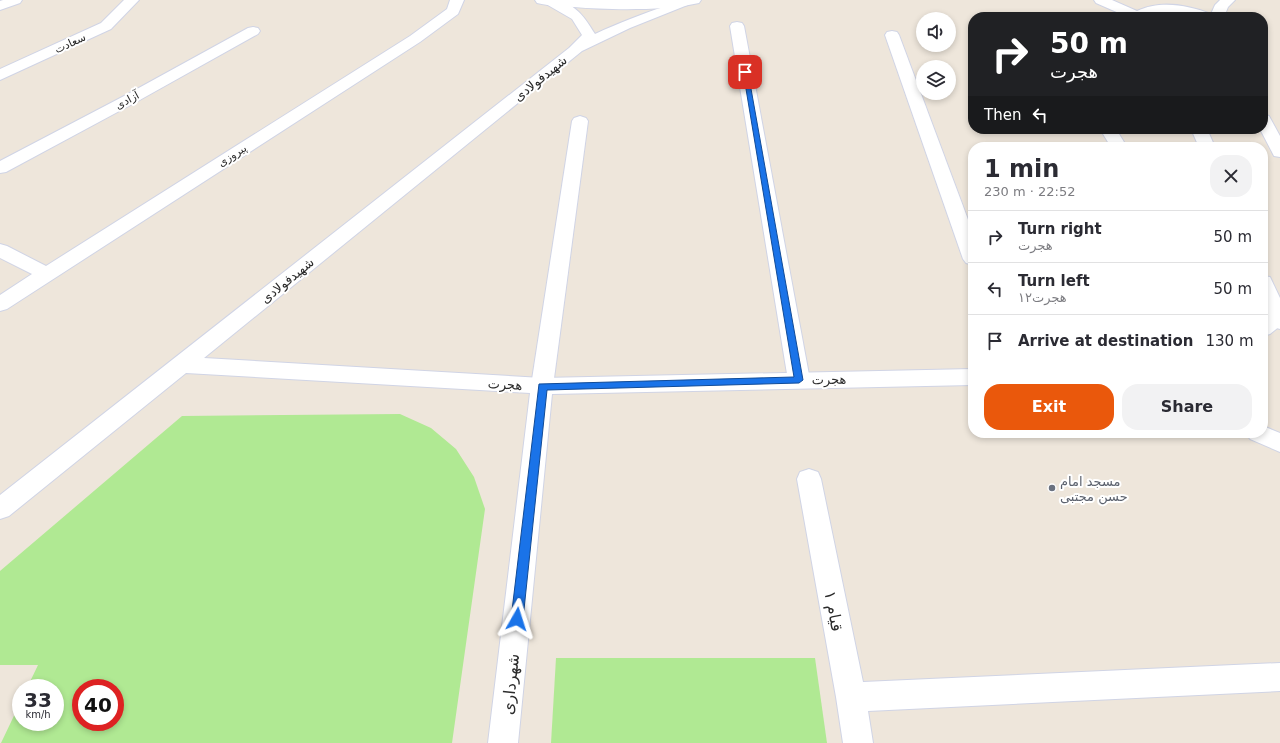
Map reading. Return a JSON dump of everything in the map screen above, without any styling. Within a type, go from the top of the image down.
[{"type":"street","points":[[0,6],[15,0]]},
{"type":"street","name":"سعادت","points":[[0,75],[106,26],[132,0]]},
{"type":"street","name":"پیروزی","points":[[0,304],[415,39],[453,12],[457,0]]},
{"type":"street","points":[[1101,0],[1127,12]]},
{"type":"street","points":[[1219,12],[1222,4],[1228,0]]},
{"type":"street","points":[[547,1],[630,4],[689,1]]},
{"type":"street","points":[[547,1],[577,16],[589,35],[574,51]]},
{"type":"street","points":[[574,51],[625,25],[689,1]]},
{"type":"street","points":[[1147,12],[1150,10],[1172,9],[1196,12]]},
{"type":"street","points":[[737,26],[799,380]]},
{"type":"street","name":"آزادی","points":[[0,168],[132,98],[253,31]]},
{"type":"street","points":[[892,35],[968,245]]},
{"type":"street","name":"شهیدفولادی","points":[[2,510],[574,51]]},
{"type":"street","name":"شهرداری","points":[[503,743],[542,386],[580,121]]},
{"type":"street","points":[[1268,129],[1280,152]]},
{"type":"street","points":[[0,250],[47,274]]},
{"type":"street","points":[[1268,301],[1274,323]]},
{"type":"street","name":"هجرت","points":[[181,365],[542,386],[968,377]]},
{"type":"street","points":[[1268,438],[1280,443]]},
{"type":"street","name":"قیام ۱","points":[[809,479],[851,697],[858,743]]},
{"type":"street","points":[[851,697],[1280,677]]},
{"type":"green space","points":[[400,414],[431,428],[456,449],[474,477],[485,509],[452,743],[1,743],[12,720],[12,731],[64,731],[64,679],[31,679],[38,665],[0,665],[0,571],[182,416]]},
{"type":"green space","points":[[556,658],[815,658],[827,743],[551,743]]},
{"type":"place","name":"مسجد امام حسن مجتبی","points":[[1052,488]]},
{"type":"route","points":[[517,619],[542,386],[799,380],[745,72]]}]
